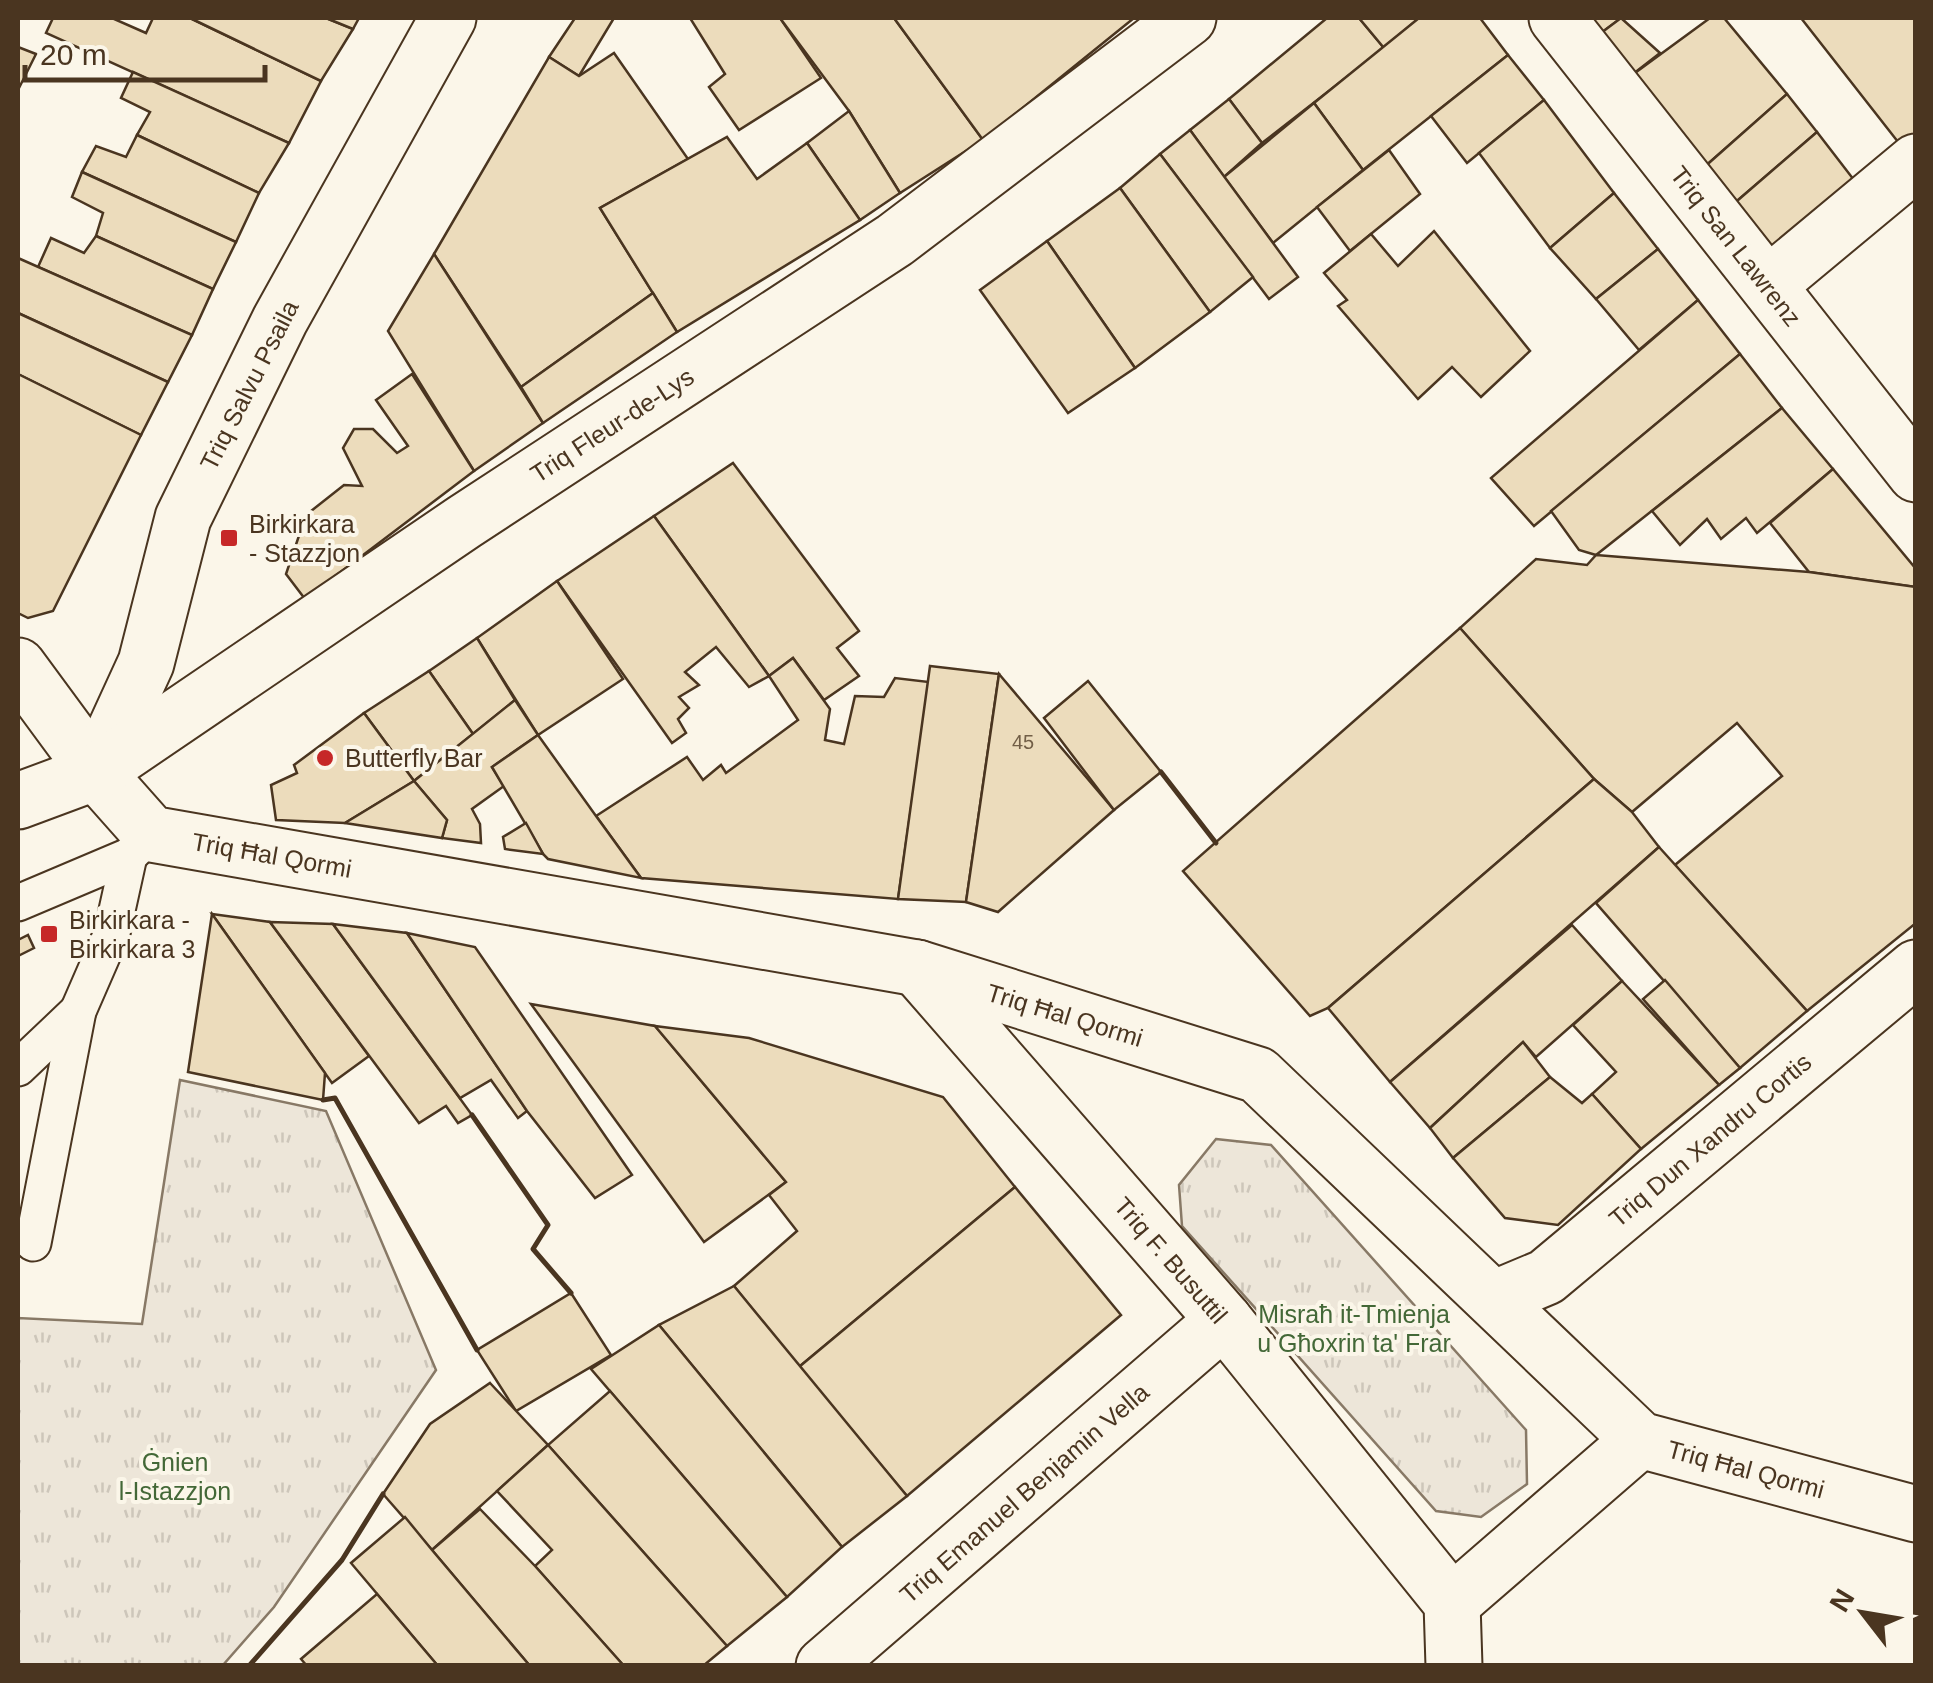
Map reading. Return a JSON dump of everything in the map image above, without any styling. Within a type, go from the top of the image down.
[{"type":"street","name":"Triq Salvu Psaila","points":[[96,772],[146,664],[183,518],[280,320],[448,18]]},
{"type":"street","name":"Triq Fleur-de-Lys","points":[[18,801],[96,772],[464,522],[895,240],[1188,18]]},
{"type":"street","name":"Triq San Lawrenz","points":[[1557,18],[1916,474]]},
{"type":"street","points":[[1768,285],[1916,162]]},
{"type":"street","points":[[18,666],[96,772],[140,845]]},
{"type":"street","name":"Triq Ħal Qormi","points":[[140,845],[917,968],[1258,1076],[1496,1298],[1640,1440],[1916,1514]]},
{"type":"street","name":"Triq F. Busuttil","points":[[917,968],[1224,1320],[1452,1603]]},
{"type":"street","name":"Triq Dun Xandru Cortis","points":[[1496,1298],[1546,1277],[1916,968]]},
{"type":"street","name":"Triq Emanuel Benjamin Vella","points":[[824,1666],[1224,1320]]},
{"type":"street","points":[[1454,1666],[1452,1603],[1640,1440]]},
{"type":"lane","points":[[18,903],[140,845]]},
{"type":"lane","points":[[33,1243],[78,1011],[112,934],[140,845]]},
{"type":"lane","points":[[18,1068],[78,1011]]},
{"type":"green space","name":"Ġnien l-Istazzjon","points":[[180,1080],[326,1111],[436,1370],[274,1607],[223,1665],[18,1665],[18,1318],[142,1324]]},
{"type":"green space","name":"Misraħ it-Tmienja u Għoxrin ta' Frar","points":[[1216,1139],[1271,1145],[1526,1430],[1527,1484],[1481,1517],[1436,1511],[1182,1226],[1179,1185]]},
{"type":"building","points":[[53,18],[112,18],[146,33],[153,18],[190,18],[321,81],[289,143],[46,33]]},
{"type":"building","points":[[190,18],[326,18],[353,29],[321,81]]},
{"type":"building","points":[[326,18],[359,18],[353,29]]},
{"type":"building","points":[[575,18],[614,18],[579,76],[549,57]]},
{"type":"building","points":[[690,18],[780,18],[821,78],[739,130],[709,87],[725,74]]},
{"type":"building","points":[[780,18],[894,18],[983,140],[900,193],[849,111]]},
{"type":"building","points":[[894,18],[1134,18],[983,140]]},
{"type":"building","points":[[1327,18],[1359,18],[1384,48],[1262,143],[1229,99]]},
{"type":"building","points":[[1359,18],[1419,18],[1384,48]]},
{"type":"building","points":[[1419,18],[1480,18],[1508,55],[1363,170],[1314,103]]},
{"type":"building","points":[[1576,18],[1621,18],[1593,39]]},
{"type":"building","points":[[1621,18],[1660,53],[1624,81],[1593,39]]},
{"type":"building","points":[[1710,18],[1724,18],[1787,94],[1701,170],[1624,81]]},
{"type":"building","points":[[1801,18],[1916,18],[1916,135],[1902,147]]},
{"type":"building","points":[[18,47],[36,54],[18,90]]},
{"type":"building","points":[[614,53],[688,159],[600,208],[653,293],[521,387],[434,254],[549,57],[579,76]]},
{"type":"building","points":[[1508,55],[1544,100],[1467,163],[1431,116]]},
{"type":"building","points":[[133,72],[289,143],[259,193],[137,135],[150,112],[121,98]]},
{"type":"building","points":[[1787,94],[1817,132],[1730,207],[1701,170]]},
{"type":"building","points":[[1229,99],[1262,143],[1224,177],[1190,130]]},
{"type":"building","points":[[1544,100],[1614,193],[1550,248],[1479,153]]},
{"type":"building","points":[[1314,103],[1363,170],[1273,243],[1224,177]]},
{"type":"building","points":[[849,111],[900,193],[860,220],[807,143]]},
{"type":"building","points":[[1190,130],[1298,277],[1269,299],[1160,154]]},
{"type":"building","points":[[1817,132],[1854,180],[1763,254],[1730,207]]},
{"type":"building","points":[[137,135],[259,193],[236,242],[82,172],[96,146],[126,157]]},
{"type":"building","points":[[727,137],[757,179],[807,143],[860,220],[677,332],[600,208]]},
{"type":"building","points":[[1389,150],[1420,194],[1350,251],[1317,207]]},
{"type":"building","points":[[1160,154],[1253,277],[1210,312],[1120,188]]},
{"type":"building","points":[[82,172],[236,242],[213,289],[96,236],[103,213],[72,197]]},
{"type":"building","points":[[1120,188],[1210,312],[1135,368],[1047,241]]},
{"type":"building","points":[[1614,193],[1658,249],[1596,299],[1550,248]]},
{"type":"building","points":[[1434,231],[1530,351],[1481,397],[1452,367],[1418,399],[1338,306],[1347,300],[1324,273],[1371,234],[1398,266]]},
{"type":"building","points":[[96,236],[213,289],[192,335],[38,267],[51,238],[84,253]]},
{"type":"building","points":[[1047,241],[1135,368],[1068,413],[980,290]]},
{"type":"building","points":[[1658,249],[1698,300],[1639,350],[1596,299]]},
{"type":"building","points":[[434,254],[543,423],[474,471],[388,331]]},
{"type":"building","points":[[18,258],[192,335],[168,382],[18,313]]},
{"type":"building","points":[[653,293],[677,332],[543,423],[521,387]]},
{"type":"building","points":[[1698,300],[1740,354],[1534,526],[1491,478]]},
{"type":"building","points":[[18,313],[168,382],[141,435],[18,374]]},
{"type":"building","points":[[1740,354],[1782,408],[1596,555],[1579,550],[1551,511]]},
{"type":"building","points":[[18,374],[141,435],[53,611],[28,618],[18,613]]},
{"type":"building","points":[[412,374],[474,471],[305,599],[286,574],[306,515],[344,485],[362,486],[343,448],[354,429],[373,429],[397,453],[408,446],[376,400]]},
{"type":"building","points":[[1782,408],[1833,469],[1757,533],[1746,518],[1721,539],[1707,519],[1680,545],[1652,511]]},
{"type":"building","points":[[733,463],[859,631],[837,648],[859,676],[824,700],[793,658],[769,676],[654,516]]},
{"type":"building","points":[[1833,469],[1916,569],[1916,587],[1809,572],[1770,523]]},
{"type":"building","points":[[654,516],[769,676],[749,687],[716,647],[685,672],[699,685],[679,697],[689,708],[678,719],[686,733],[672,743],[557,581]]},
{"type":"building","points":[[1596,555],[1809,572],[1916,587],[1916,923],[1807,1011],[1675,865],[1782,776],[1737,723],[1632,812],[1594,779],[1460,628],[1536,559],[1587,565]]},
{"type":"building","points":[[557,581],[623,679],[538,735],[477,638]]},
{"type":"building","points":[[1460,628],[1594,779],[1328,1008],[1310,1016],[1183,871]]},
{"type":"building","points":[[477,638],[515,700],[473,734],[429,671]]},
{"type":"building","points":[[793,658],[830,709],[825,740],[844,744],[855,696],[884,697],[895,678],[929,682],[898,899],[641,878],[596,816],[687,757],[703,780],[721,765],[726,773],[798,720],[769,676]]},
{"type":"building","points":[[930,666],[999,674],[966,902],[898,899]]},
{"type":"building","points":[[429,671],[473,734],[414,781],[364,713]]},
{"type":"building","points":[[999,674],[1114,810],[998,912],[966,902]]},
{"type":"building","points":[[1088,681],[1161,772],[1114,810],[1044,718]]},
{"type":"building","points":[[515,700],[538,735],[492,767],[504,786],[472,809],[480,824],[481,843],[442,838],[447,820],[414,781]]},
{"type":"building","points":[[364,713],[414,781],[345,823],[276,820],[271,785],[297,773],[294,765]]},
{"type":"building","points":[[538,735],[641,878],[548,859],[543,854],[492,767]]},
{"type":"building","points":[[1594,779],[1632,812],[1659,847],[1390,1082],[1328,1008]]},
{"type":"building","points":[[414,781],[447,820],[442,838],[345,823]]},
{"type":"building","points":[[526,823],[543,854],[505,849],[503,837]]},
{"type":"building","points":[[1659,847],[1807,1011],[1740,1068],[1596,903]]},
{"type":"building","points":[[212,914],[270,922],[369,1056],[332,1083]]},
{"type":"building","points":[[212,914],[325,1073],[323,1100],[188,1072]]},
{"type":"building","points":[[270,922],[333,924],[472,1115],[458,1123],[446,1106],[419,1123]]},
{"type":"building","points":[[333,924],[407,933],[527,1111],[518,1118],[491,1080],[460,1098]]},
{"type":"building","points":[[1572,925],[1622,981],[1536,1057],[1523,1042],[1430,1128],[1390,1082]]},
{"type":"building","points":[[407,933],[475,947],[632,1175],[595,1198],[527,1111]]},
{"type":"building","points":[[28,935],[34,948],[18,956],[18,940]]},
{"type":"building","points":[[1665,980],[1740,1068],[1719,1085],[1643,999]]},
{"type":"building","points":[[1622,981],[1719,1085],[1641,1149],[1592,1094],[1616,1072],[1573,1025]]},
{"type":"building","points":[[531,1004],[655,1026],[786,1182],[704,1242]]},
{"type":"building","points":[[655,1026],[749,1038],[943,1097],[1015,1187],[799,1367],[734,1286],[797,1231],[769,1195],[786,1182]]},
{"type":"building","points":[[1523,1042],[1550,1077],[1453,1158],[1430,1128]]},
{"type":"building","points":[[1550,1077],[1582,1103],[1592,1094],[1641,1149],[1558,1225],[1505,1218],[1453,1158]]},
{"type":"building","points":[[1015,1187],[1121,1315],[907,1496],[799,1367]]},
{"type":"building","points":[[734,1286],[907,1496],[842,1547],[659,1325]]},
{"type":"building","points":[[571,1293],[611,1355],[516,1411],[477,1350]]},
{"type":"building","points":[[659,1325],[842,1547],[787,1597],[591,1369]]},
{"type":"building","points":[[490,1383],[548,1445],[432,1550],[383,1494],[430,1424]]},
{"type":"building","points":[[610,1391],[787,1597],[727,1646],[548,1445]]},
{"type":"building","points":[[548,1445],[727,1646],[703,1666],[624,1666],[535,1566],[552,1550],[497,1491]]},
{"type":"building","points":[[480,1509],[624,1666],[530,1666],[432,1550]]},
{"type":"building","points":[[405,1517],[530,1666],[438,1666],[351,1563]]},
{"type":"building","points":[[377,1594],[438,1666],[307,1666],[301,1659]]},
{"type":"wall","points":[[1161,772],[1216,843]]},
{"type":"wall","points":[[323,1100],[335,1098],[477,1350]]},
{"type":"wall","points":[[472,1115],[548,1225],[533,1249],[571,1293]]},
{"type":"wall","points":[[249,1666],[342,1560],[383,1494]]},
{"type":"place","name":"Birkirkara - Stazzjon","points":[[229,538]]},
{"type":"place","name":"Butterfly Bar","points":[[325,758]]},
{"type":"place","name":"Birkirkara - Birkirkara 3","points":[[49,934]]}]
